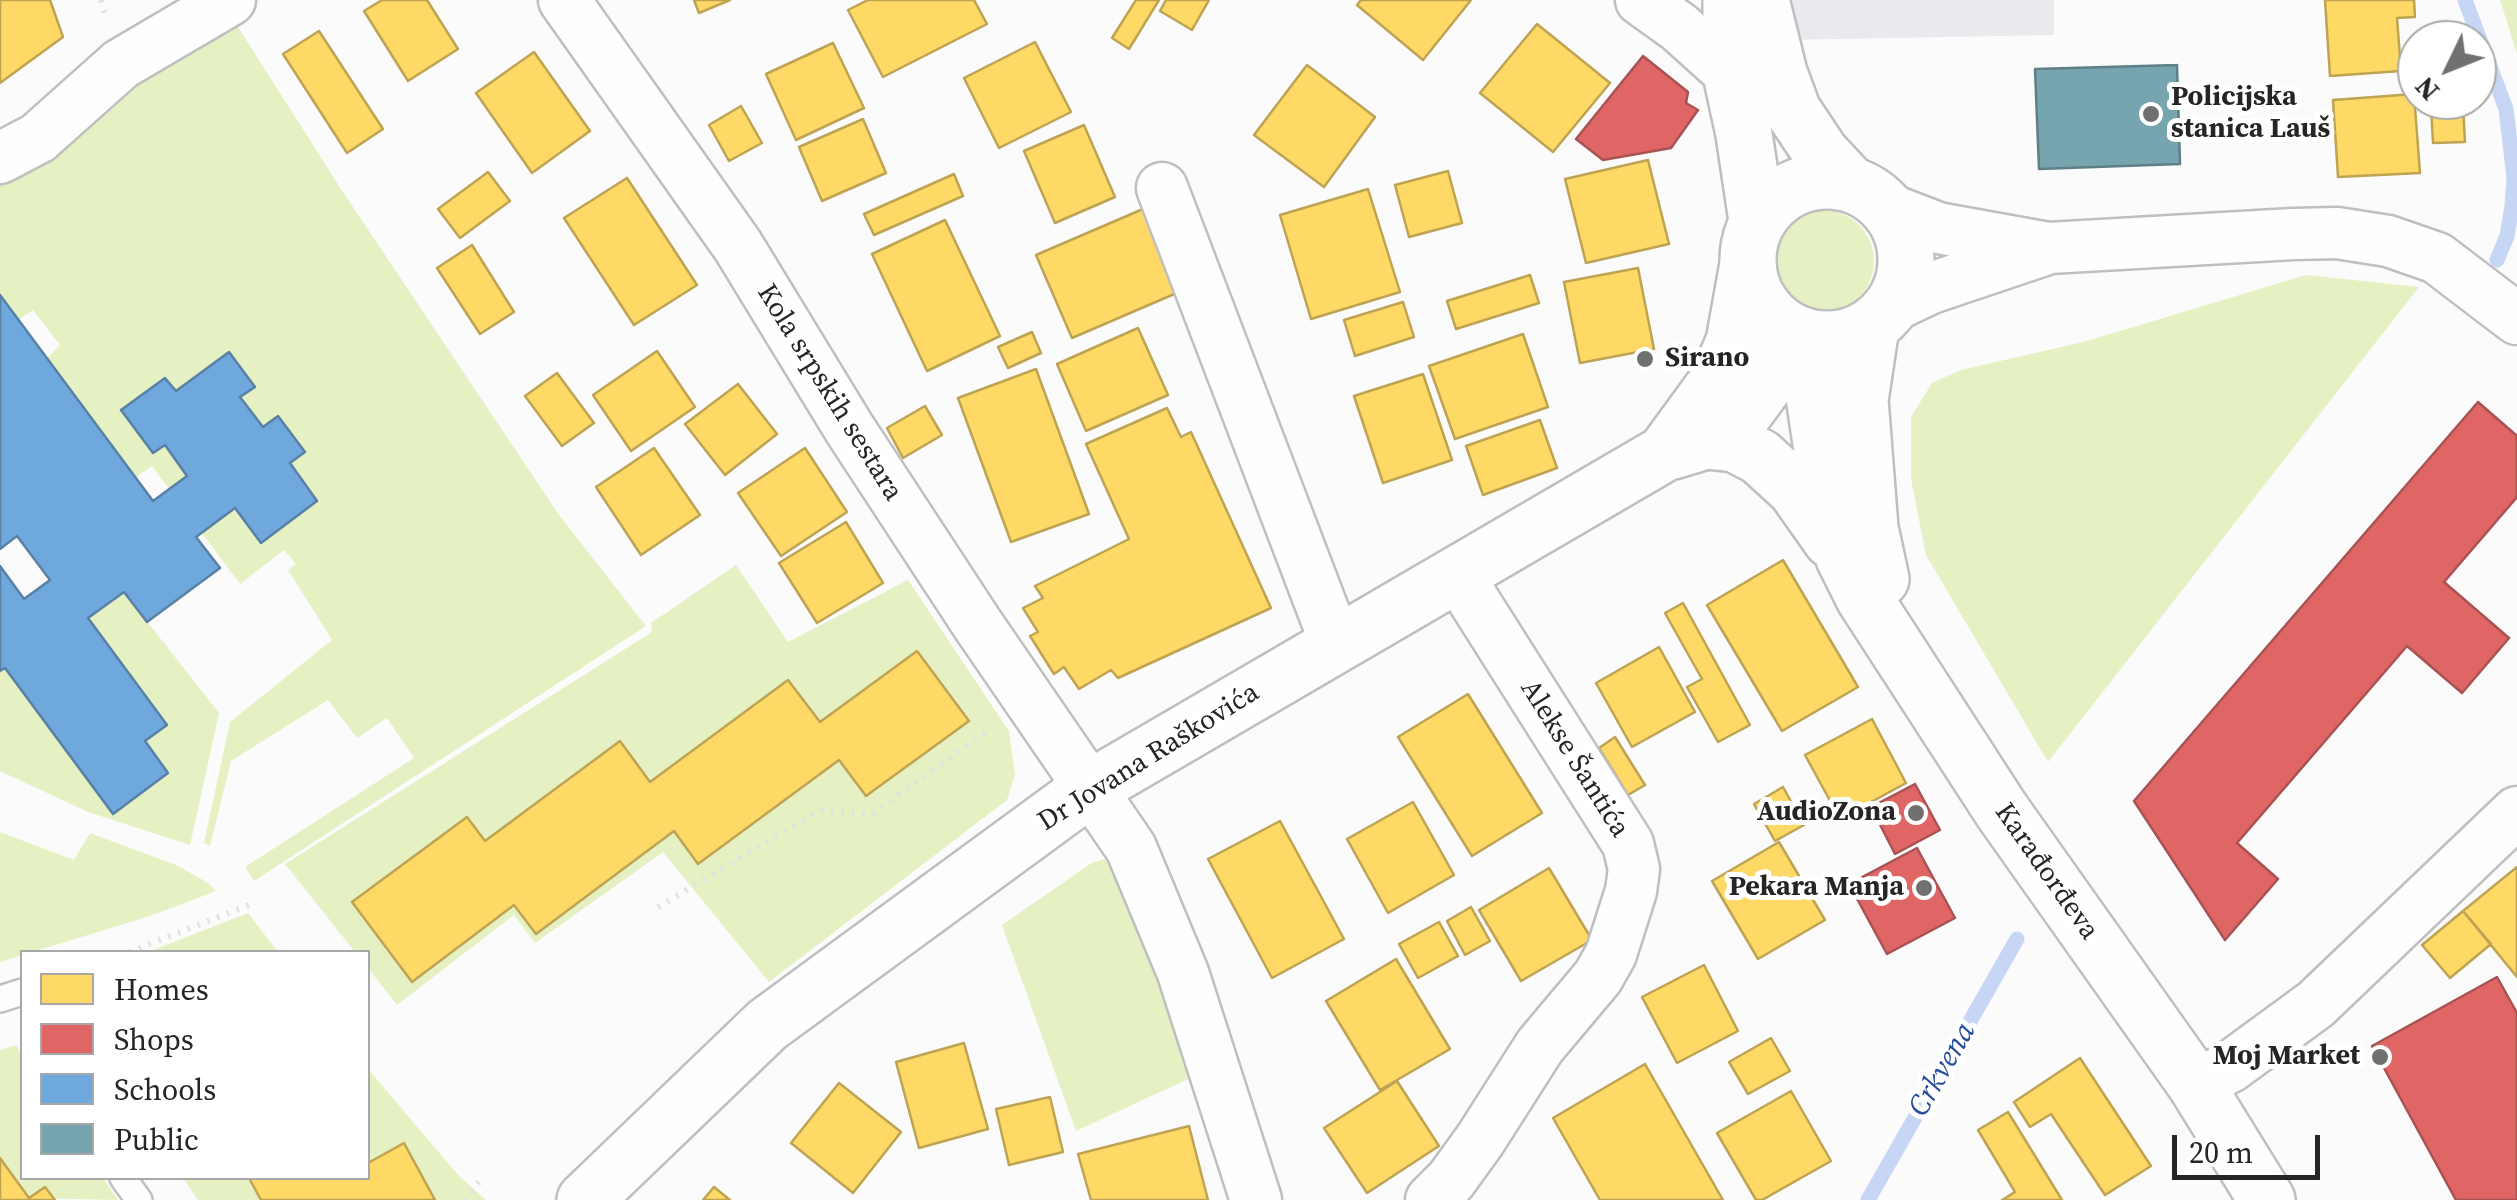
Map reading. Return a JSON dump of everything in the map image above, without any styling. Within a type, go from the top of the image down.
[{"type":"main road","points":[[1731,0],[1731,74],[1744,134],[1756,295],[1783,326],[1804,336],[1841,338],[1881,317],[1906,272],[1906,249],[1900,226],[1820,152],[1793,111],[1779,74],[1761,0]]},
{"type":"main road","points":[[1753,243],[1767,206],[1794,188],[1826,180],[1868,195]]},
{"type":"main road","name":"Dr Jovana Raškovića","points":[[1686,447],[1734,342],[1753,243]]},
{"type":"main road","name":"Karađorđeva","points":[[1881,317],[1860,400],[1870,528],[1902,655]]},
{"type":"main road","name":"Dr Jovana Raškovića","points":[[585,1200],[780,1014],[1089,789],[1459,572],[1743,415],[1804,336]]},
{"type":"main road","name":"Karađorđeva","points":[[1804,336],[1826,492],[1844,558],[1864,598],[2002,811],[2196,1085],[2267,1200]]},
{"type":"main road","points":[[1686,447],[1735,444],[1760,458],[1795,489],[1844,558]]},
{"type":"street","points":[[0,158],[38,138],[121,64],[230,0]]},
{"type":"street","name":"Kola srpskih sestara","points":[[564,0],[738,246],[860,444],[1089,789]]},
{"type":"street","points":[[1640,0],[1680,28],[1731,74]]},
{"type":"street","points":[[1162,188],[1336,644]]},
{"type":"street","points":[[1868,195],[1938,228],[2049,248],[2337,233],[2388,241],[2437,258],[2517,319]]},
{"type":"street","points":[[1881,317],[1931,288],[2049,248]]},
{"type":"street","name":"Alekse Šantića","points":[[1431,1200],[1480,1140],[1540,1046],[1598,978],[1611,954],[1634,869],[1628,844],[1459,572]]},
{"type":"street","points":[[1089,789],[1131,848],[1183,973],[1256,1200]]},
{"type":"street","points":[[2196,1085],[2230,1067],[2316,1004],[2517,812]]},
{"type":"path","points":[[658,907],[821,810],[871,815],[986,732]]},
{"type":"path","points":[[134,950],[249,905]]},
{"type":"path","points":[[464,1200],[480,1181]]},
{"type":"shaded area","points":[[1779,0],[2054,0],[2054,35],[1780,40]]},
{"type":"green space","points":[[2500,0],[2517,0],[2517,54]]},
{"type":"green space","points":[[229,13],[341,189],[559,515],[646,626],[254,881],[245,867],[414,758],[387,718],[357,738],[328,700],[231,761],[210,846],[204,843],[230,722],[332,640],[288,570],[296,564],[284,550],[240,584],[202,533],[235,508],[261,543],[317,501],[240,397],[255,386],[229,352],[176,391],[153,453],[165,445],[187,476],[169,489],[152,466],[135,478],[47,358],[60,345],[33,310],[18,320],[0,295],[0,176]]},
{"type":"green space","points":[[1823,210],[1842,214],[1859,225],[1870,242],[1874,261],[1870,280],[1859,297],[1842,308],[1823,312],[1804,308],[1787,297],[1776,280],[1772,261],[1776,242],[1787,225],[1804,214]]},
{"type":"green space","points":[[2306,275],[2419,287],[2048,762],[1926,555],[1911,479],[1911,417],[1932,383],[1961,370],[2087,341]]},
{"type":"green space","points":[[736,565],[788,642],[908,580],[1009,731],[1015,775],[1007,800],[769,982],[663,852],[535,943],[514,915],[397,1005],[370,971],[370,950],[353,950],[285,864],[652,632],[651,623]],"holes":[[[788,680],[820,722],[968,720],[867,796],[839,760],[698,864],[674,831],[536,934],[514,905],[412,981],[467,817],[485,841],[621,742],[650,782]]]},
{"type":"green space","points":[[124,592],[219,713],[190,845],[88,812],[0,771],[0,671],[5,668],[113,813],[168,773],[145,741],[167,725],[88,618]]},
{"type":"green space","points":[[0,832],[74,860],[90,833],[176,865],[216,891],[39,950],[20,950],[20,956],[0,962]]},
{"type":"green space","points":[[1105,859],[1122,868],[1201,1073],[1076,1131],[1002,925],[1093,862]]},
{"type":"green space","points":[[248,913],[276,950],[153,950]]},
{"type":"green space","points":[[16,1045],[20,1052],[20,1180],[104,1180],[118,1200],[29,1198],[0,1158],[0,1050]]},
{"type":"green space","points":[[370,1071],[459,1176],[486,1200],[435,1200],[404,1143],[370,1163]]},
{"type":"green space","points":[[184,1180],[250,1180],[261,1200],[198,1200]]},
{"type":"building: Homes","points":[[0,0],[50,0],[63,37],[0,83]]},
{"type":"building: Homes","points":[[382,0],[427,0],[458,49],[408,81],[364,11]]},
{"type":"building: Homes","points":[[694,0],[730,0],[699,13]]},
{"type":"building: Homes","points":[[868,0],[974,0],[987,24],[883,77],[848,10]]},
{"type":"building: Homes","points":[[1136,0],[1159,0],[1129,49],[1112,38]]},
{"type":"building: Homes","points":[[1166,0],[1209,0],[1192,30],[1160,11]]},
{"type":"building: Homes","points":[[1361,0],[1471,0],[1423,60],[1357,5]]},
{"type":"building: Homes","points":[[2325,0],[2414,0],[2415,17],[2397,18],[2397,71],[2330,76]]},
{"type":"building: Homes","points":[[1537,24],[1610,83],[1553,152],[1480,93]]},
{"type":"building: Homes","points":[[319,31],[383,129],[347,153],[283,54]]},
{"type":"building: Homes","points":[[1035,42],[1071,112],[999,148],[964,78]]},
{"type":"building: Homes","points":[[833,43],[864,108],[796,140],[766,74]]},
{"type":"building: Homes","points":[[534,52],[590,131],[532,173],[476,93]]},
{"type":"building: Homes","points":[[1307,65],[1375,117],[1324,187],[1254,135]]},
{"type":"building: Homes","points":[[2397,95],[2397,120],[2416,120],[2420,173],[2338,177],[2333,100]]},
{"type":"building: Homes","points":[[741,106],[762,143],[729,161],[709,125]]},
{"type":"building: Homes","points":[[863,119],[886,173],[822,201],[799,147]]},
{"type":"building: Homes","points":[[2432,120],[2464,120],[2465,142],[2433,143]]},
{"type":"building: Homes","points":[[1084,125],[1115,197],[1055,223],[1024,151]]},
{"type":"building: Homes","points":[[1648,160],[1669,244],[1586,263],[1565,179]]},
{"type":"building: Homes","points":[[1448,171],[1462,223],[1409,237],[1395,185]]},
{"type":"building: Homes","points":[[488,172],[510,201],[460,238],[438,209]]},
{"type":"building: Homes","points":[[954,174],[963,196],[874,235],[864,214]]},
{"type":"building: Homes","points":[[627,178],[697,285],[634,325],[564,218]]},
{"type":"building: Homes","points":[[1368,189],[1400,292],[1311,319],[1280,215]]},
{"type":"building: Homes","points":[[1143,209],[1179,292],[1072,338],[1036,255]]},
{"type":"building: Homes","points":[[945,220],[1000,336],[927,371],[872,254]]},
{"type":"building: Homes","points":[[472,245],[514,312],[480,334],[437,268]]},
{"type":"building: Homes","points":[[1638,268],[1654,349],[1580,363],[1564,282]]},
{"type":"building: Homes","points":[[1530,275],[1539,303],[1456,329],[1447,301]]},
{"type":"building: Homes","points":[[1403,302],[1414,337],[1355,356],[1344,320]]},
{"type":"building: Homes","points":[[1138,328],[1168,395],[1086,431],[1057,364]]},
{"type":"building: Homes","points":[[1032,332],[1041,353],[1008,368],[998,347]]},
{"type":"building: Homes","points":[[1523,334],[1548,407],[1455,439],[1429,366]]},
{"type":"building: Homes","points":[[657,351],[695,407],[631,451],[593,395]]},
{"type":"building: Homes","points":[[1036,369],[1089,514],[1011,542],[958,398]]},
{"type":"building: Homes","points":[[557,373],[594,423],[562,446],[525,396]]},
{"type":"building: Homes","points":[[1423,374],[1452,460],[1383,483],[1354,396]]},
{"type":"building: Homes","points":[[738,384],[777,434],[725,475],[685,424]]},
{"type":"building: Homes","points":[[925,406],[942,435],[903,458],[887,428]]},
{"type":"building: Homes","points":[[1167,408],[1181,437],[1191,432],[1271,608],[1118,678],[1111,670],[1079,689],[1064,667],[1054,674],[1030,636],[1038,632],[1023,608],[1043,598],[1035,586],[1129,539],[1086,444]]},
{"type":"building: Homes","points":[[1540,420],[1557,468],[1483,495],[1466,446]]},
{"type":"building: Homes","points":[[654,448],[700,515],[641,555],[596,487]]},
{"type":"building: Homes","points":[[805,448],[847,512],[781,556],[738,493]]},
{"type":"building: Homes","points":[[846,522],[883,583],[817,623],[779,563]]},
{"type":"building: Homes","points":[[1783,560],[1858,687],[1782,731],[1707,605]]},
{"type":"building: Homes","points":[[1683,603],[1750,725],[1718,742],[1687,687],[1702,679],[1665,613]]},
{"type":"building: Homes","points":[[1659,647],[1695,712],[1632,747],[1596,683]]},
{"type":"building: Homes","points":[[917,651],[969,721],[866,796],[839,760],[698,864],[674,831],[536,934],[514,905],[412,982],[352,902],[467,817],[485,841],[620,741],[650,782],[788,680],[820,722]]},
{"type":"building: Homes","points":[[1468,694],[1542,813],[1472,856],[1398,737]]},
{"type":"building: Homes","points":[[1872,719],[1906,783],[1840,819],[1805,755]]},
{"type":"building: Homes","points":[[1615,737],[1645,785],[1628,795],[1599,748]]},
{"type":"building: Homes","points":[[1783,787],[1804,825],[1775,841],[1754,804]]},
{"type":"building: Homes","points":[[1413,802],[1454,875],[1388,913],[1347,839]]},
{"type":"building: Homes","points":[[1280,821],[1344,939],[1272,978],[1208,859]]},
{"type":"building: Homes","points":[[1779,842],[1825,920],[1758,959],[1712,881]]},
{"type":"building: Homes","points":[[2517,867],[2517,977],[2463,911]]},
{"type":"building: Homes","points":[[1549,868],[1592,940],[1521,981],[1479,910]]},
{"type":"building: Homes","points":[[1471,907],[1490,941],[1465,955],[1447,921]]},
{"type":"building: Homes","points":[[2463,911],[2491,944],[2450,978],[2422,945]]},
{"type":"building: Homes","points":[[1439,922],[1458,956],[1418,978],[1399,944]]},
{"type":"building: Homes","points":[[1396,959],[1450,1049],[1380,1090],[1326,1001]]},
{"type":"building: Homes","points":[[1704,965],[1738,1031],[1677,1063],[1642,997]]},
{"type":"building: Homes","points":[[1771,1038],[1790,1071],[1748,1094],[1729,1062]]},
{"type":"building: Homes","points":[[964,1043],[988,1129],[919,1148],[896,1062]]},
{"type":"building: Homes","points":[[2080,1058],[2151,1166],[2105,1195],[2051,1114],[2030,1127],[2014,1102]]},
{"type":"building: Homes","points":[[1645,1064],[1723,1200],[1600,1200],[1553,1118]]},
{"type":"building: Homes","points":[[1397,1081],[1439,1146],[1367,1193],[1324,1128]]},
{"type":"building: Homes","points":[[839,1083],[901,1132],[853,1193],[791,1143]]},
{"type":"building: Homes","points":[[1791,1091],[1831,1161],[1756,1200],[1717,1133]]},
{"type":"building: Homes","points":[[1050,1097],[1063,1152],[1009,1165],[996,1109]]},
{"type":"building: Homes","points":[[2008,1112],[2062,1200],[2002,1200],[2015,1192],[1978,1130]]},
{"type":"building: Homes","points":[[1189,1126],[1208,1200],[1091,1200],[1078,1154]]},
{"type":"building: Homes","points":[[404,1143],[435,1200],[261,1200],[250,1180],[370,1180],[370,1162]]},
{"type":"building: Homes","points":[[0,1158],[29,1198],[45,1187],[55,1200],[0,1200]]},
{"type":"building: Homes","points":[[714,1187],[730,1200],[703,1200]]},
{"type":"building: Shops","points":[[1643,56],[1688,92],[1686,103],[1698,110],[1671,148],[1603,160],[1576,139]]},
{"type":"building: Shops","points":[[2478,402],[2517,436],[2517,497],[2444,582],[2509,638],[2462,693],[2407,646],[2237,843],[2278,879],[2225,940],[2134,801]]},
{"type":"building: Shops","points":[[1915,784],[1940,830],[1895,854],[1871,807]]},
{"type":"building: Shops","points":[[1917,848],[1955,918],[1887,954],[1849,884]]},
{"type":"building: Shops","points":[[2497,977],[2517,1013],[2517,1200],[2456,1200],[2372,1046]]},
{"type":"building: Schools","points":[[0,295],[153,501],[187,476],[165,445],[153,453],[121,410],[165,378],[176,391],[229,352],[255,387],[240,397],[263,427],[278,416],[305,452],[290,463],[317,501],[261,543],[235,508],[196,537],[220,568],[147,622],[124,592],[88,618],[167,725],[145,741],[168,773],[113,814],[5,668],[0,671],[0,566],[24,599],[50,580],[17,536],[0,549]]},
{"type":"building: Public","points":[[2177,65],[2180,164],[2039,169],[2035,69]]},
{"type":"waterway","name":"Crkvena","points":[[2465,0],[2506,109],[2514,177],[2507,236],[2497,260]]},
{"type":"waterway","name":"Crkvena","points":[[1868,1200],[2017,939]]},
{"type":"place","name":"Policijska stanica Lauš","points":[[2151,114]]},
{"type":"place","name":"Sirano","points":[[1645,359]]},
{"type":"place","name":"AudioZona","points":[[1916,813]]},
{"type":"place","name":"Pekara Manja","points":[[1924,888]]},
{"type":"place","name":"Moj Market","points":[[2380,1057]]}]
